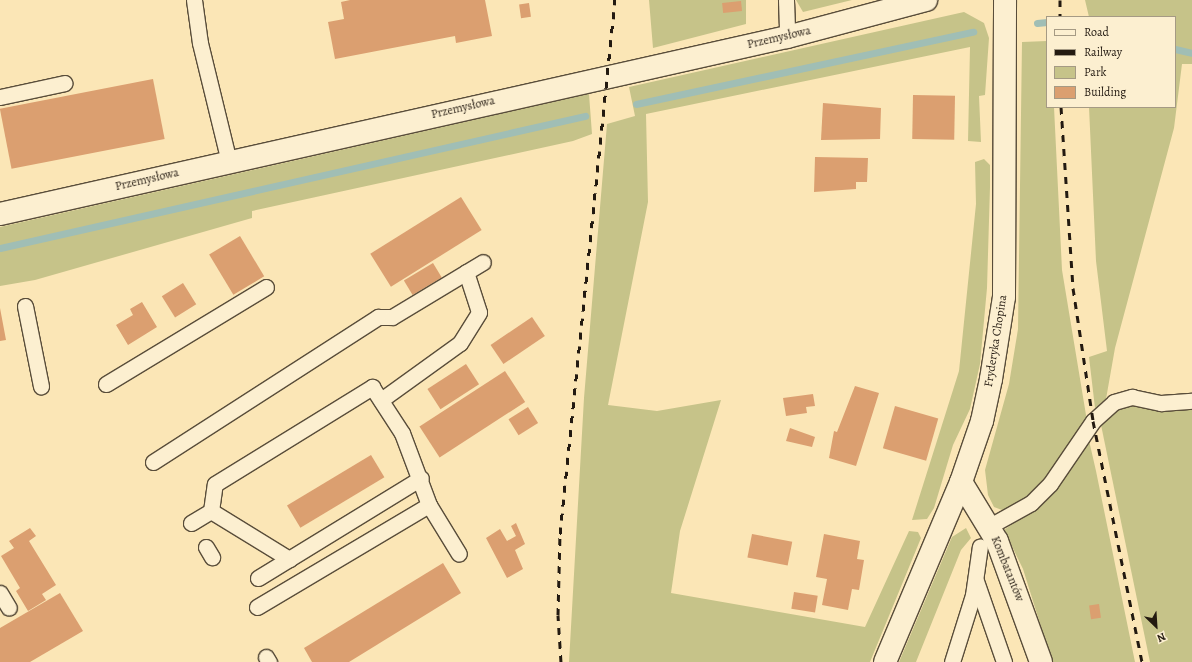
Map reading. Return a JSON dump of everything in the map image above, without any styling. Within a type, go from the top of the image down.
[{"type":"street","name":"Przemysłowa","points":[[0,214],[787,37],[926,0]]},
{"type":"street","name":"Fryderyka Chopina","points":[[885,662],[961,482],[982,421],[1004,297],[1005,0]]},
{"type":"street","name":"Kombatantów","points":[[961,482],[984,536],[997,541],[1041,662]]},
{"type":"lane","points":[[194,0],[200,43],[229,162]]},
{"type":"lane","points":[[786,0],[787,37]]},
{"type":"lane","points":[[0,98],[65,83]]},
{"type":"lane","points":[[153,462],[378,317],[392,317],[483,262]]},
{"type":"lane","points":[[381,400],[460,343],[479,312],[466,272]]},
{"type":"lane","points":[[106,384],[266,288]]},
{"type":"lane","points":[[25,306],[41,386]]},
{"type":"lane","points":[[211,511],[214,484],[372,387],[402,433],[421,478],[428,505],[459,554]]},
{"type":"lane","points":[[952,662],[975,578],[984,536],[1031,503],[1050,484],[1093,421],[1114,402],[1132,397],[1161,403],[1192,400]]},
{"type":"lane","points":[[258,578],[421,478]]},
{"type":"lane","points":[[257,607],[428,505]]},
{"type":"lane","points":[[191,523],[211,511]]},
{"type":"lane","points":[[211,511],[289,559]]},
{"type":"lane","points":[[975,578],[1004,662]]},
{"type":"lane","points":[[0,593],[9,608]]},
{"type":"green space","points":[[649,0],[746,0],[746,24],[653,48]]},
{"type":"green space","points":[[796,0],[852,0],[803,12]]},
{"type":"green space","points":[[1085,0],[1192,0],[1192,64],[1182,64],[1174,128],[1115,348],[1106,399],[1095,408],[1089,357],[1107,351],[1096,261],[1089,108],[1176,108],[1176,16],[1089,16]]},
{"type":"green space","points":[[964,12],[984,23],[989,38],[985,95],[979,96],[981,142],[968,141],[970,47],[646,114],[648,202],[608,405],[657,411],[721,400],[680,531],[671,593],[865,627],[909,531],[918,532],[921,538],[870,662],[569,662],[584,398],[607,124],[635,116],[629,87]]},
{"type":"green space","points":[[1046,41],[1046,108],[1054,108],[1062,270],[1087,421],[1040,489],[1018,505],[1002,510],[994,507],[988,495],[985,470],[1009,384],[1018,329],[1022,42]]},
{"type":"green space","points":[[589,94],[592,134],[573,141],[252,211],[252,218],[35,280],[0,286],[0,227]]},
{"type":"green space","points":[[984,159],[990,165],[990,187],[987,288],[980,364],[970,409],[953,445],[934,508],[927,519],[912,520],[959,371],[976,204],[975,162]]},
{"type":"green space","points":[[1126,403],[1192,405],[1192,662],[1150,662],[1100,420]]},
{"type":"green space","points":[[1088,436],[1135,662],[1052,662],[1023,569],[1004,530],[1029,512]]},
{"type":"green space","points":[[966,528],[971,538],[961,550],[916,662],[899,662],[952,537]]},
{"type":"building","points":[[350,0],[485,0],[492,36],[456,43],[455,36],[335,59],[328,22],[344,19],[341,2]]},
{"type":"building","points":[[741,1],[742,11],[723,13],[722,3]]},
{"type":"building","points":[[529,3],[531,17],[521,18],[519,4]]},
{"type":"building","points":[[153,79],[165,139],[12,169],[0,109]]},
{"type":"building","points":[[913,95],[955,96],[954,140],[912,139]]},
{"type":"building","points":[[823,103],[881,108],[880,139],[821,140]]},
{"type":"building","points":[[815,157],[868,158],[867,182],[856,182],[856,189],[814,192]]},
{"type":"building","points":[[461,197],[482,230],[391,287],[370,254]]},
{"type":"building","points":[[240,236],[264,276],[233,295],[209,255]]},
{"type":"building","points":[[433,263],[442,278],[413,295],[404,281]]},
{"type":"building","points":[[183,283],[196,304],[175,317],[162,296]]},
{"type":"building","points":[[142,302],[157,327],[128,345],[116,325],[133,315],[130,309]]},
{"type":"building","points":[[0,308],[6,340],[0,341]]},
{"type":"building","points":[[532,317],[545,336],[503,364],[491,345]]},
{"type":"building","points":[[466,364],[479,384],[440,409],[427,389]]},
{"type":"building","points":[[505,371],[525,402],[440,458],[419,427]]},
{"type":"building","points":[[855,386],[879,393],[856,466],[829,458],[834,431],[837,432]]},
{"type":"building","points":[[813,394],[815,406],[806,407],[807,413],[786,416],[783,398]]},
{"type":"building","points":[[895,406],[938,418],[926,461],[883,448]]},
{"type":"building","points":[[528,407],[538,423],[519,435],[508,419]]},
{"type":"building","points":[[790,428],[815,437],[812,447],[786,441]]},
{"type":"building","points":[[371,455],[384,477],[300,528],[287,505]]},
{"type":"building","points":[[516,523],[525,544],[515,550],[523,569],[507,578],[486,538],[500,529],[507,541],[516,536],[511,526]]},
{"type":"building","points":[[30,528],[36,536],[29,541],[56,585],[42,594],[46,600],[28,611],[16,591],[20,588],[1,556],[14,548],[9,541]]},
{"type":"building","points":[[752,534],[792,542],[788,565],[747,558]]},
{"type":"building","points":[[824,534],[860,541],[857,559],[864,560],[859,590],[852,589],[848,610],[822,605],[827,579],[816,577]]},
{"type":"building","points":[[443,563],[461,593],[349,662],[312,662],[304,648]]},
{"type":"building","points":[[794,592],[818,596],[815,613],[791,609]]},
{"type":"building","points":[[60,593],[83,631],[30,662],[0,662],[0,628]]},
{"type":"building","points":[[1099,604],[1101,618],[1091,619],[1089,605]]},
{"type":"waterway","points":[[1037,23],[1046,22]]},
{"type":"waterway","points":[[636,104],[973,32]]},
{"type":"waterway","points":[[1176,49],[1192,53]]},
{"type":"waterway","points":[[0,248],[585,116]]},
{"type":"railway","points":[[561,662],[558,615],[560,534],[615,0]]},
{"type":"railway","points":[[1060,0],[1060,16]]},
{"type":"railway","points":[[1061,108],[1073,288],[1093,421],[1142,662]]}]
